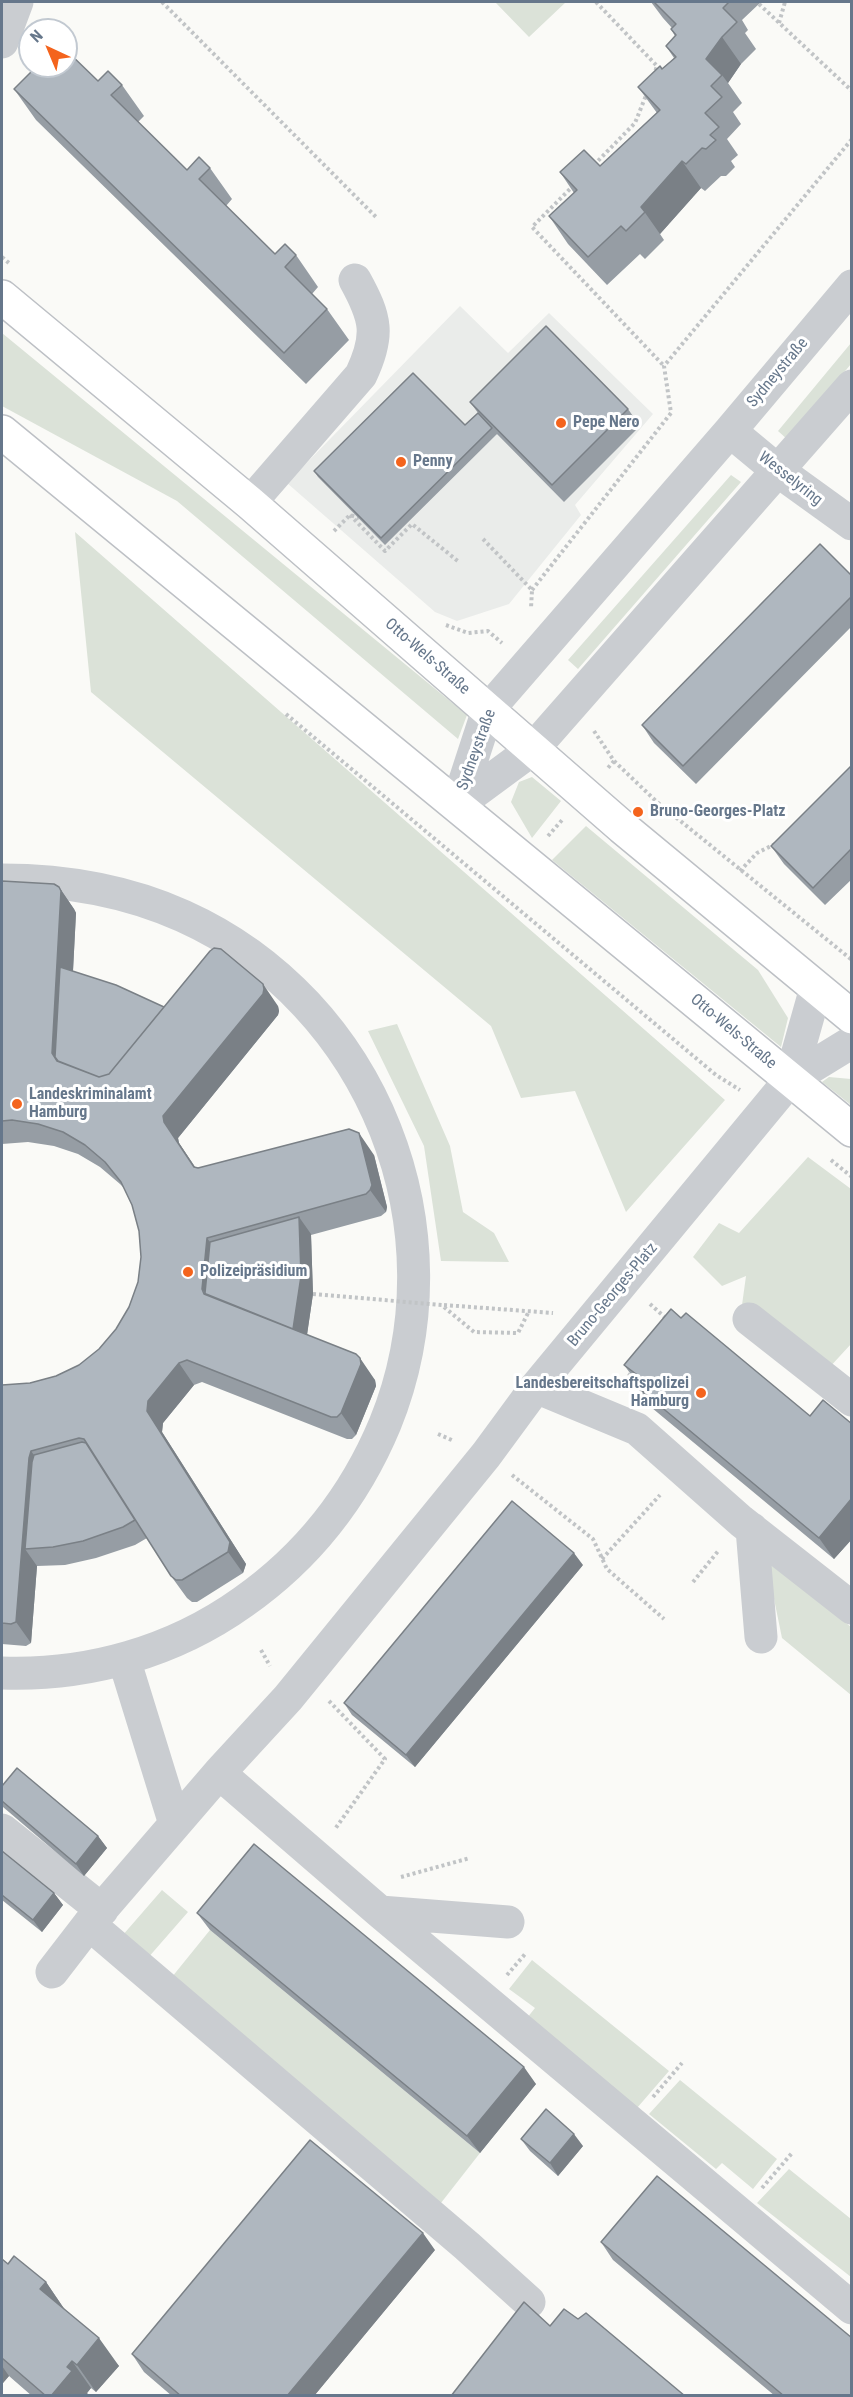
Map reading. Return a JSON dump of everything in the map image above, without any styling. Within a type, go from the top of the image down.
[{"type":"main road","name":"Otto-Wels-Straße","points":[[2,297],[250,503],[631,834],[852,1017]]},
{"type":"main road","name":"Otto-Wels-Straße","points":[[2,432],[852,1130]]},
{"type":"street","points":[[2,42],[17,2]]},
{"type":"street","points":[[250,503],[361,375],[371,354],[374,330],[370,307],[356,280]]},
{"type":"street","name":"Sydneystraße","points":[[457,805],[488,710],[730,431],[852,286]]},
{"type":"street","name":"Sydneystraße","points":[[457,805],[532,749],[852,386]]},
{"type":"street","name":"Wesselyring","points":[[730,431],[777,470],[852,524]]},
{"type":"street","points":[[2,880],[73,884],[146,901],[194,921],[222,937],[256,960],[286,985],[315,1014],[362,1079],[392,1144],[410,1217],[414,1257],[410,1333],[403,1368],[383,1428],[356,1484],[315,1539],[287,1568],[261,1590],[200,1629],[163,1646],[124,1659],[50,1672],[2,1673]]},
{"type":"street","name":"Bruno-Georges-Platz","points":[[790,1080],[816,988]]},
{"type":"street","name":"Bruno-Georges-Platz","points":[[52,1972],[95,1917],[175,1824],[288,1698],[486,1455],[543,1379],[790,1080],[852,1042]]},
{"type":"street","points":[[748,1319],[852,1400]]},
{"type":"street","points":[[543,1379],[637,1429],[752,1529],[852,1608]]},
{"type":"street","points":[[752,1529],[761,1637]]},
{"type":"street","points":[[124,1659],[175,1824]]},
{"type":"street","points":[[219,1773],[369,1903],[852,2308]]},
{"type":"street","points":[[2,1830],[95,1917],[529,2302]]},
{"type":"street","points":[[369,1903],[508,1922]]},
{"type":"path","points":[[162,2],[376,217]]},
{"type":"path","points":[[588,171],[636,123],[657,66],[596,2]]},
{"type":"path","points":[[779,23],[785,2]]},
{"type":"path","points":[[759,4],[852,91]]},
{"type":"path","points":[[664,366],[852,139]]},
{"type":"path","points":[[531,612],[532,590],[671,413],[664,366],[532,227],[580,179]]},
{"type":"path","points":[[350,515],[359,518]]},
{"type":"path","points":[[340,525],[350,515]]},
{"type":"path","points":[[350,515],[385,551],[412,524],[459,562]]},
{"type":"path","points":[[483,539],[532,590]]},
{"type":"path","points":[[588,721],[614,761],[657,802],[852,960]]},
{"type":"path","points":[[603,774],[614,761]]},
{"type":"path","points":[[544,840],[565,817]]},
{"type":"path","points":[[740,870],[757,853],[782,841]]},
{"type":"path","points":[[500,891],[716,1075],[766,1108]]},
{"type":"path","points":[[826,1156],[852,1177]]},
{"type":"path","points":[[626,1281],[669,1321]]},
{"type":"path","points":[[313,1294],[529,1311],[519,1333],[474,1332],[442,1305]]},
{"type":"path","points":[[629,1374],[636,1365]]},
{"type":"path","points":[[438,1434],[486,1455],[593,1539],[607,1569],[664,1619]]},
{"type":"path","points":[[602,1559],[683,1469]]},
{"type":"path","points":[[305,1676],[385,1759],[316,1857]]},
{"type":"path","points":[[369,1903],[424,1869],[470,1858]]},
{"type":"path","points":[[632,2123],[682,2063]]},
{"type":"path","points":[[740,2214],[792,2153]]},
{"type":"shaded area","points":[[495,2],[566,2],[529,37]]},
{"type":"shaded area","points":[[460,306],[508,353],[549,313],[653,414],[575,505],[581,515],[509,604],[457,621],[435,612],[287,483]]},
{"type":"shaded area","points":[[2,333],[467,715],[458,739],[177,501],[2,406]]},
{"type":"shaded area","points":[[851,343],[851,364],[788,440],[778,431]]},
{"type":"shaded area","points":[[731,475],[741,482],[578,669],[568,660]]},
{"type":"shaded area","points":[[75,532],[725,1100],[626,1212],[575,1091],[521,1098],[491,1026],[91,692]]},
{"type":"shaded area","points":[[532,777],[561,801],[532,838],[511,802],[519,782]]},
{"type":"shaded area","points":[[586,826],[758,970],[788,1018],[781,1047],[552,860]]},
{"type":"shaded area","points":[[397,1024],[450,1146],[463,1212],[494,1233],[509,1262],[441,1261],[424,1146],[368,1031]]},
{"type":"shaded area","points":[[829,1077],[851,1079],[851,1105],[822,1082]]},
{"type":"shaded area","points":[[808,1157],[851,1189],[851,1344],[828,1369],[742,1305],[746,1276],[722,1286],[693,1257],[719,1223],[739,1233]]},
{"type":"shaded area","points":[[765,1555],[851,1627],[851,1695],[782,1638]]},
{"type":"shaded area","points":[[162,1890],[188,1912],[147,1959],[122,1936]]},
{"type":"shaded area","points":[[210,1930],[480,2153],[430,2217],[159,1993]]},
{"type":"shaded area","points":[[532,1960],[669,2071],[637,2108],[527,2018],[535,2008],[509,1989]]},
{"type":"shaded area","points":[[680,2080],[777,2159],[753,2189],[722,2163],[716,2169],[649,2114]]},
{"type":"shaded area","points":[[789,2169],[851,2219],[851,2277],[757,2203]]},
{"type":"building","points":[[654,2],[729,2],[723,8],[737,22],[722,37],[706,59],[722,75],[711,86],[722,97],[705,113],[719,127],[710,135],[716,140],[706,149],[702,148],[686,164],[682,161],[641,207],[645,212],[626,231],[621,226],[588,257],[549,216],[577,190],[560,172],[584,150],[600,166],[660,110],[638,87],[660,66],[662,69],[676,57],[666,46],[676,35],[671,29],[676,24]]},
{"type":"building","points":[[78,62],[98,81],[108,71],[122,85],[111,95],[187,170],[199,157],[210,168],[199,179],[275,254],[285,244],[296,255],[285,267],[327,309],[284,353],[14,89],[25,78],[78,78]]},
{"type":"building","name":"Pepe Nero","points":[[546,326],[628,409],[552,485],[470,402]]},
{"type":"building","name":"Penny","points":[[413,373],[465,425],[478,413],[492,428],[381,538],[314,471]]},
{"type":"building","points":[[820,544],[852,576],[852,596],[683,766],[642,725]]},
{"type":"building","points":[[852,765],[852,848],[813,888],[771,846]]},
{"type":"building","name":"Polizeipräsidium","points":[[2,881],[54,884],[61,891],[52,1053],[57,1061],[99,1077],[109,1074],[210,951],[214,948],[221,949],[263,984],[263,994],[163,1116],[164,1122],[194,1167],[198,1168],[349,1129],[359,1133],[372,1185],[366,1194],[207,1238],[202,1289],[204,1294],[356,1354],[361,1364],[341,1413],[337,1417],[331,1417],[187,1360],[179,1363],[148,1401],[147,1411],[230,1542],[228,1552],[182,1580],[176,1580],[171,1576],[84,1439],[79,1438],[31,1451],[16,1622],[11,1624],[2,1623],[2,1385],[30,1383],[56,1376],[79,1365],[99,1349],[116,1329],[129,1307],[138,1282],[141,1257],[139,1231],[132,1205],[121,1182],[105,1162],[85,1145],[63,1132],[38,1124],[12,1120],[2,1121]]},
{"type":"building","points":[[60,967],[116,985],[164,1007],[109,1074],[99,1077],[58,1061],[55,1057]]},
{"type":"building","points":[[299,1217],[301,1276],[293,1329],[205,1293],[210,1242]]},
{"type":"building","points":[[671,1309],[681,1318],[686,1313],[810,1416],[823,1400],[852,1424],[852,1498],[819,1538],[630,1381],[636,1374],[624,1365]]},
{"type":"building","points":[[82,1442],[86,1443],[135,1520],[123,1527],[83,1541],[53,1547],[25,1549],[34,1455]]},
{"type":"building","points":[[512,1501],[574,1553],[406,1755],[344,1703]]},
{"type":"building","points":[[17,1768],[98,1836],[76,1864],[2,1801],[2,1786]]},
{"type":"building","points":[[254,1844],[524,2067],[467,2136],[197,1913]]},
{"type":"building","points":[[2,1851],[54,1893],[33,1920],[2,1895]]},
{"type":"building","points":[[546,2109],[574,2134],[550,2163],[521,2139]]},
{"type":"building","points":[[310,2140],[423,2233],[287,2396],[181,2396],[132,2354]]},
{"type":"building","points":[[657,2176],[852,2338],[852,2396],[784,2396],[601,2242]]},
{"type":"building","points":[[14,2256],[46,2282],[40,2289],[99,2338],[77,2365],[72,2361],[67,2367],[72,2371],[51,2396],[46,2396],[2,2358],[2,2259],[8,2264]]},
{"type":"building","points":[[524,2302],[550,2326],[564,2309],[578,2319],[586,2313],[685,2396],[451,2396]]},
{"type":"place","name":"Pepe Nero","points":[[561,423]]},
{"type":"place","name":"Penny","points":[[401,462]]},
{"type":"place","name":"Bruno-Georges-Platz","points":[[638,812]]},
{"type":"place","name":"Landeskriminalamt Hamburg","points":[[17,1104]]},
{"type":"place","name":"Polizeipräsidium","points":[[188,1272]]},
{"type":"place","name":"Landesbereitschaftspolizei Hamburg","points":[[701,1393]]}]
